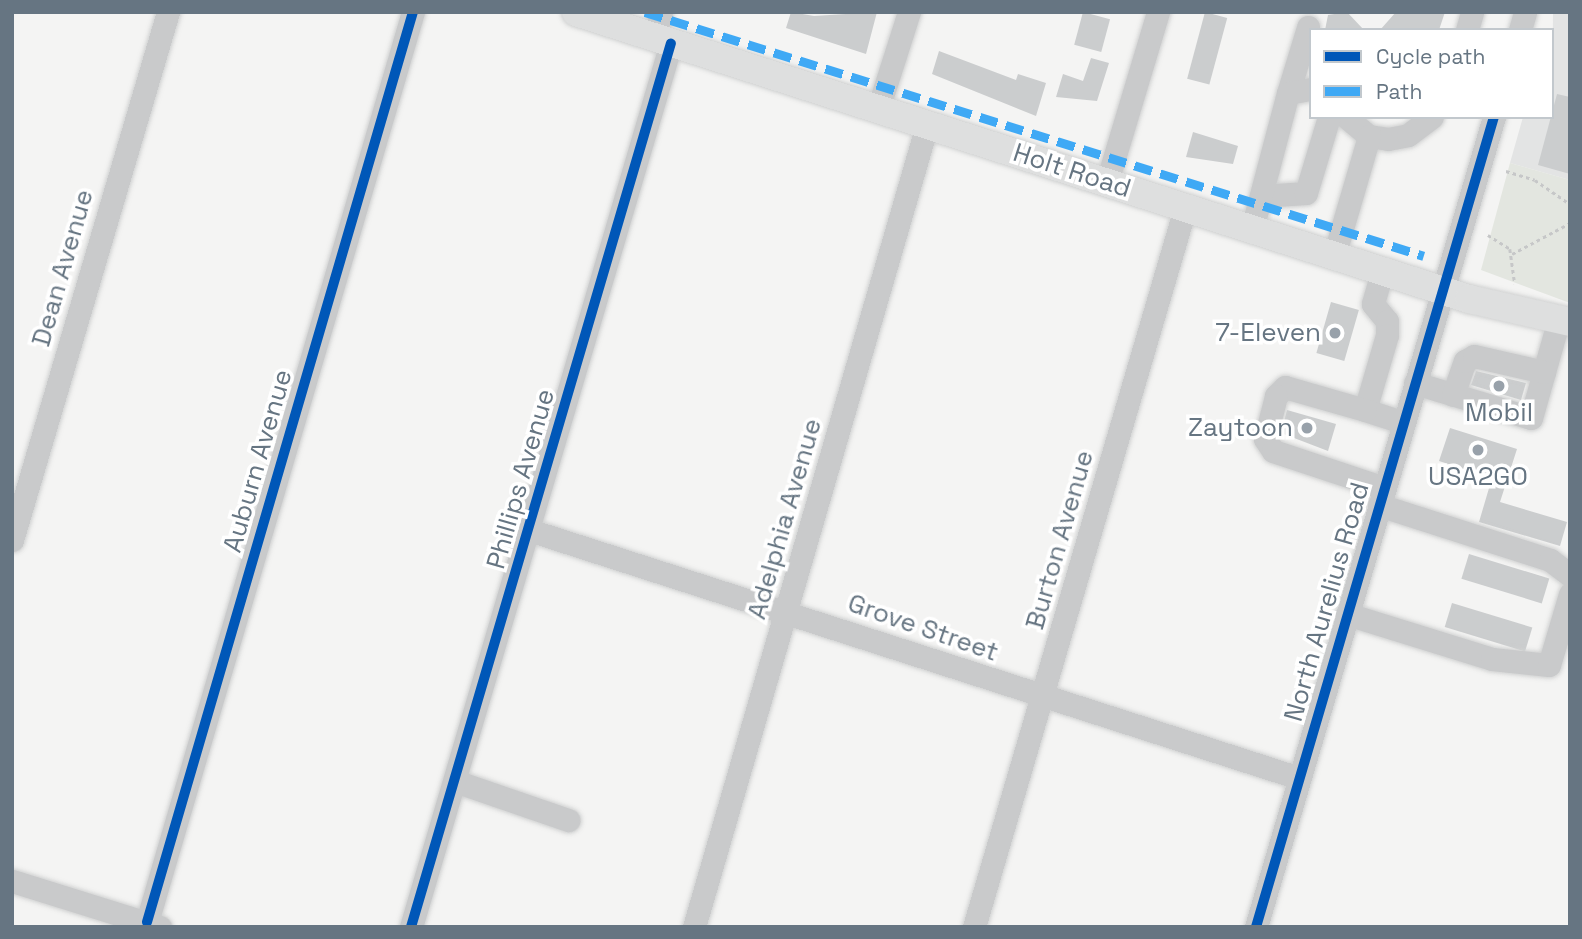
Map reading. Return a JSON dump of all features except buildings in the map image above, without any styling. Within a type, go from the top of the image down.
[{"type":"main road","name":"Holt Road","points":[[576,12],[662,31],[878,109],[1382,272],[1564,321]]},
{"type":"street","name":"Dean Avenue","points":[[12,540],[167,12]]},
{"type":"street","name":"Auburn Avenue","points":[[153,925],[413,12]]},
{"type":"street","points":[[878,109],[909,12]]},
{"type":"street","points":[[1107,183],[1158,12]]},
{"type":"street","points":[[1252,229],[1308,27]]},
{"type":"street","name":"Phillips Avenue","points":[[411,927],[530,530],[662,31]]},
{"type":"street","points":[[1288,93],[1309,89]]},
{"type":"street","points":[[1261,196],[1306,193],[1328,119]]},
{"type":"street","points":[[1348,119],[1369,136],[1408,135],[1429,119]]},
{"type":"street","name":"North Aurelius Road","points":[[1256,927],[1493,119]]},
{"type":"street","name":"Adelphia Avenue","points":[[694,927],[788,612],[927,125]]},
{"type":"street","points":[[1334,256],[1369,136]]},
{"type":"street","name":"Burton Avenue","points":[[974,927],[1185,208]]},
{"type":"street","points":[[1365,410],[1384,347],[1387,321],[1373,304],[1382,272]]},
{"type":"street","points":[[1415,383],[1531,418],[1544,372],[1564,321]]},
{"type":"street","points":[[1384,347],[1422,359]]},
{"type":"street","points":[[1453,395],[1465,361],[1474,356],[1544,372]]},
{"type":"street","points":[[1403,422],[1291,387],[1276,396],[1265,434],[1268,446],[1329,469],[1381,496],[1550,560],[1570,575]]},
{"type":"street","name":"Grove Street","points":[[530,530],[1299,778]]},
{"type":"street","points":[[1347,614],[1492,659],[1549,665],[1570,594]]},
{"type":"street","points":[[455,781],[568,820]]},
{"type":"street","points":[[12,881],[153,925]]},
{"type":"path","points":[[1506,171],[1535,180],[1570,204]]},
{"type":"path","points":[[1511,254],[1570,223]]},
{"type":"path","points":[[1488,235],[1511,254],[1515,284]]},
{"type":"shaded area","points":[[1553,12],[1570,12],[1570,180],[1510,163],[1522,119],[1554,119]]},
{"type":"shaded area","points":[[1510,163],[1570,180],[1570,303],[1481,270]]},
{"type":"marked path","points":[[645,12],[1424,256]]},
{"type":"cycle path","points":[[147,922],[413,12]]},
{"type":"cycle path","points":[[411,927],[671,43]]},
{"type":"cycle path","points":[[1256,927],[1493,119]]},
{"type":"place","name":"7-Eleven","points":[[1335,333]]},
{"type":"place","name":"Mobil","points":[[1499,386]]},
{"type":"place","name":"Zaytoon","points":[[1307,428]]},
{"type":"place","name":"USA2GO","points":[[1478,450]]}]
